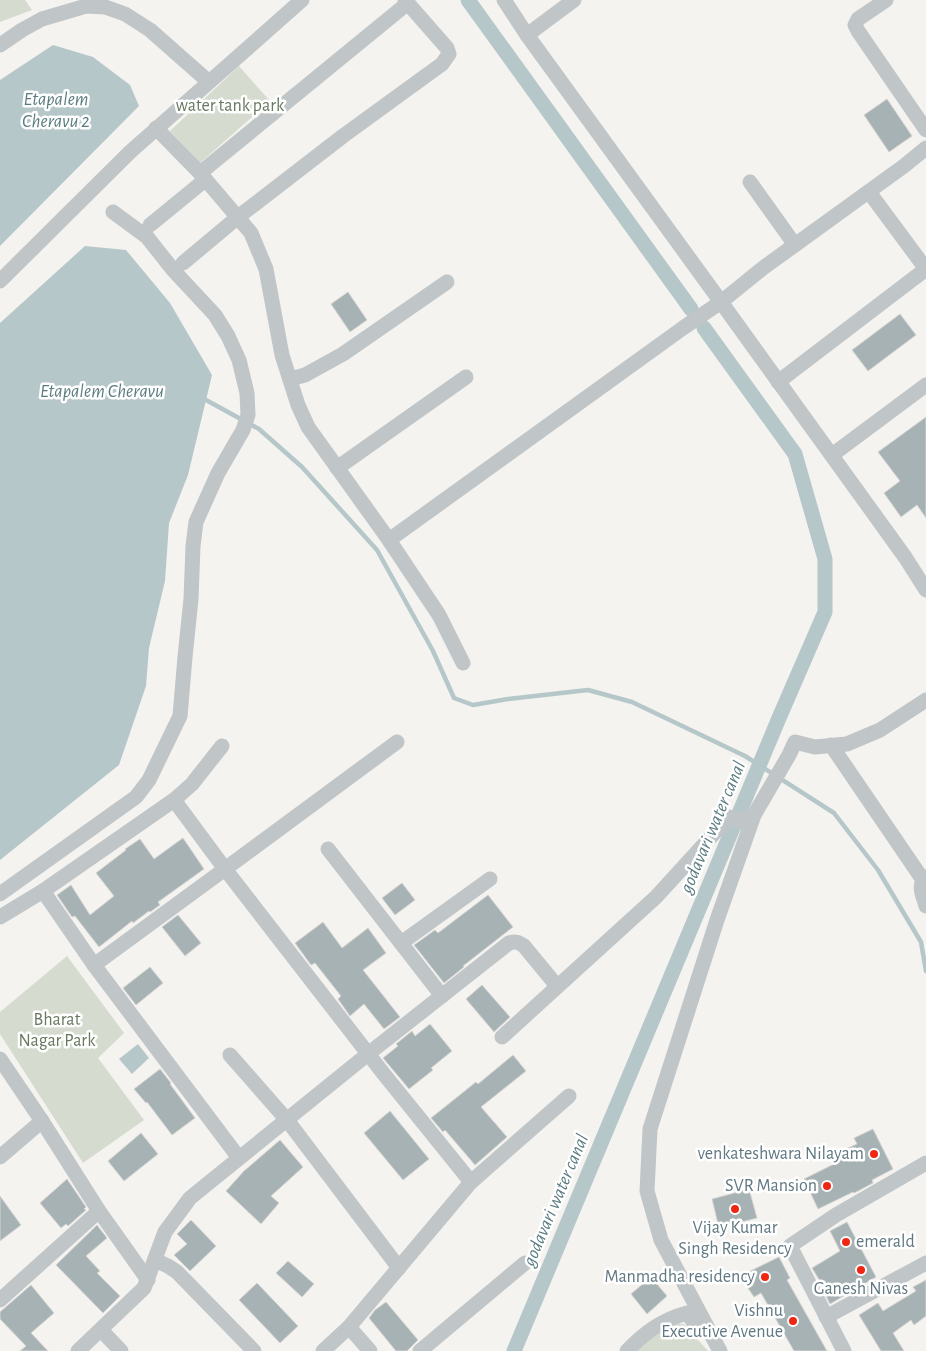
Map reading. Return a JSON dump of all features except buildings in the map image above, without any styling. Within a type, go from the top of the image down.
[{"type":"street","points":[[0,281],[130,152],[156,128],[194,101],[209,82],[302,0]]},
{"type":"street","points":[[504,0],[527,35],[832,455],[926,590]]},
{"type":"street","points":[[527,35],[574,0]]},
{"type":"street","points":[[886,0],[858,19],[855,25],[926,130]]},
{"type":"street","points":[[150,225],[406,1],[447,48],[449,54],[442,64],[343,136],[238,217],[183,263]]},
{"type":"street","points":[[0,45],[42,19],[86,6],[105,7],[124,14],[150,30],[209,82]]},
{"type":"street","points":[[156,128],[203,177],[251,233],[266,270],[282,355],[298,405],[308,427],[389,540],[439,616],[463,664]]},
{"type":"street","points":[[389,540],[720,302],[926,148]]},
{"type":"street","points":[[750,182],[795,245]]},
{"type":"street","points":[[778,382],[926,269],[868,192]]},
{"type":"street","points":[[0,894],[136,798],[149,780],[180,716],[196,522],[218,473],[242,430],[248,415],[248,393],[239,360],[228,336],[215,315],[146,237],[113,212]]},
{"type":"street","points":[[290,379],[321,367],[343,354],[447,282]]},
{"type":"street","points":[[337,468],[466,377]]},
{"type":"street","points":[[832,455],[926,385]]},
{"type":"street","points":[[502,1037],[742,818],[789,755],[795,742],[815,747],[847,744],[880,730],[926,700]]},
{"type":"street","points":[[94,965],[397,742]]},
{"type":"street","points":[[831,745],[924,879],[921,888],[926,906]]},
{"type":"street","points":[[0,918],[43,891],[174,800],[192,784],[222,746]]},
{"type":"street","points":[[174,800],[368,1054],[471,1182]]},
{"type":"street","points":[[720,1351],[662,1240],[647,1191],[650,1128],[717,920],[742,818]]},
{"type":"street","points":[[328,848],[442,996]]},
{"type":"street","points":[[401,943],[490,879]]},
{"type":"street","points":[[43,891],[94,965],[239,1158]]},
{"type":"street","points":[[78,1351],[144,1288],[164,1232],[190,1198],[509,943],[515,941],[524,946],[557,986]]},
{"type":"street","points":[[230,1055],[287,1120],[398,1268]]},
{"type":"street","points":[[0,1058],[98,1211],[148,1280]]},
{"type":"street","points":[[323,1351],[349,1327],[471,1182],[569,1096]]},
{"type":"street","points":[[0,1157],[42,1121]]},
{"type":"street","points":[[844,1351],[790,1246],[836,1215],[926,1164]]},
{"type":"street","points":[[0,1300],[98,1211]]},
{"type":"street","points":[[155,1260],[177,1272],[254,1351]]},
{"type":"street","points":[[420,1351],[524,1263]]},
{"type":"street","points":[[826,1317],[926,1263]]},
{"type":"street","points":[[627,1351],[653,1328],[687,1312],[713,1351]]},
{"type":"street","points":[[349,1327],[370,1351]]},
{"type":"street","points":[[101,1330],[121,1351]]},
{"type":"green space","points":[[0,0],[25,0],[32,10],[0,22]]},
{"type":"green space","name":"water tank park","points":[[239,66],[270,101],[200,163],[170,131]]},
{"type":"green space","name":"Bharat Nagar Park","points":[[67,956],[124,1033],[98,1058],[144,1120],[83,1163],[0,1034],[0,1012]]},
{"type":"green space","points":[[673,1323],[684,1324],[708,1351],[633,1351]]},
{"type":"water","name":"Etapalem Cheravu 2","points":[[53,45],[93,57],[130,85],[139,106],[0,246],[0,80]]},
{"type":"water","name":"Etapalem Cheravu","points":[[85,246],[126,250],[170,303],[212,375],[188,475],[169,523],[165,581],[149,648],[146,686],[119,765],[0,860],[0,323]]},
{"type":"water","points":[[138,1044],[149,1058],[132,1074],[119,1059]]},
{"type":"waterway","points":[[468,0],[691,309]]},
{"type":"waterway","name":"godavari water canal","points":[[514,1351],[825,612],[825,559],[795,454],[704,328]]},
{"type":"waterway","points":[[206,400],[259,429],[302,467],[377,550],[433,651],[454,698],[473,705],[588,690],[632,702],[745,756],[834,813],[878,870],[921,942],[926,971]]},
{"type":"place","name":"venkateshwara Nilayam","points":[[874,1154]]},
{"type":"place","name":"SVR Mansion","points":[[827,1186]]},
{"type":"place","name":"Vijay Kumar Singh Residency","points":[[735,1209]]},
{"type":"place","name":"emerald","points":[[846,1242]]},
{"type":"place","name":"Ganesh Nivas","points":[[861,1270]]},
{"type":"place","name":"Manmadha residency","points":[[765,1277]]},
{"type":"place","name":"Vishnu Executive Avenue","points":[[793,1321]]}]
